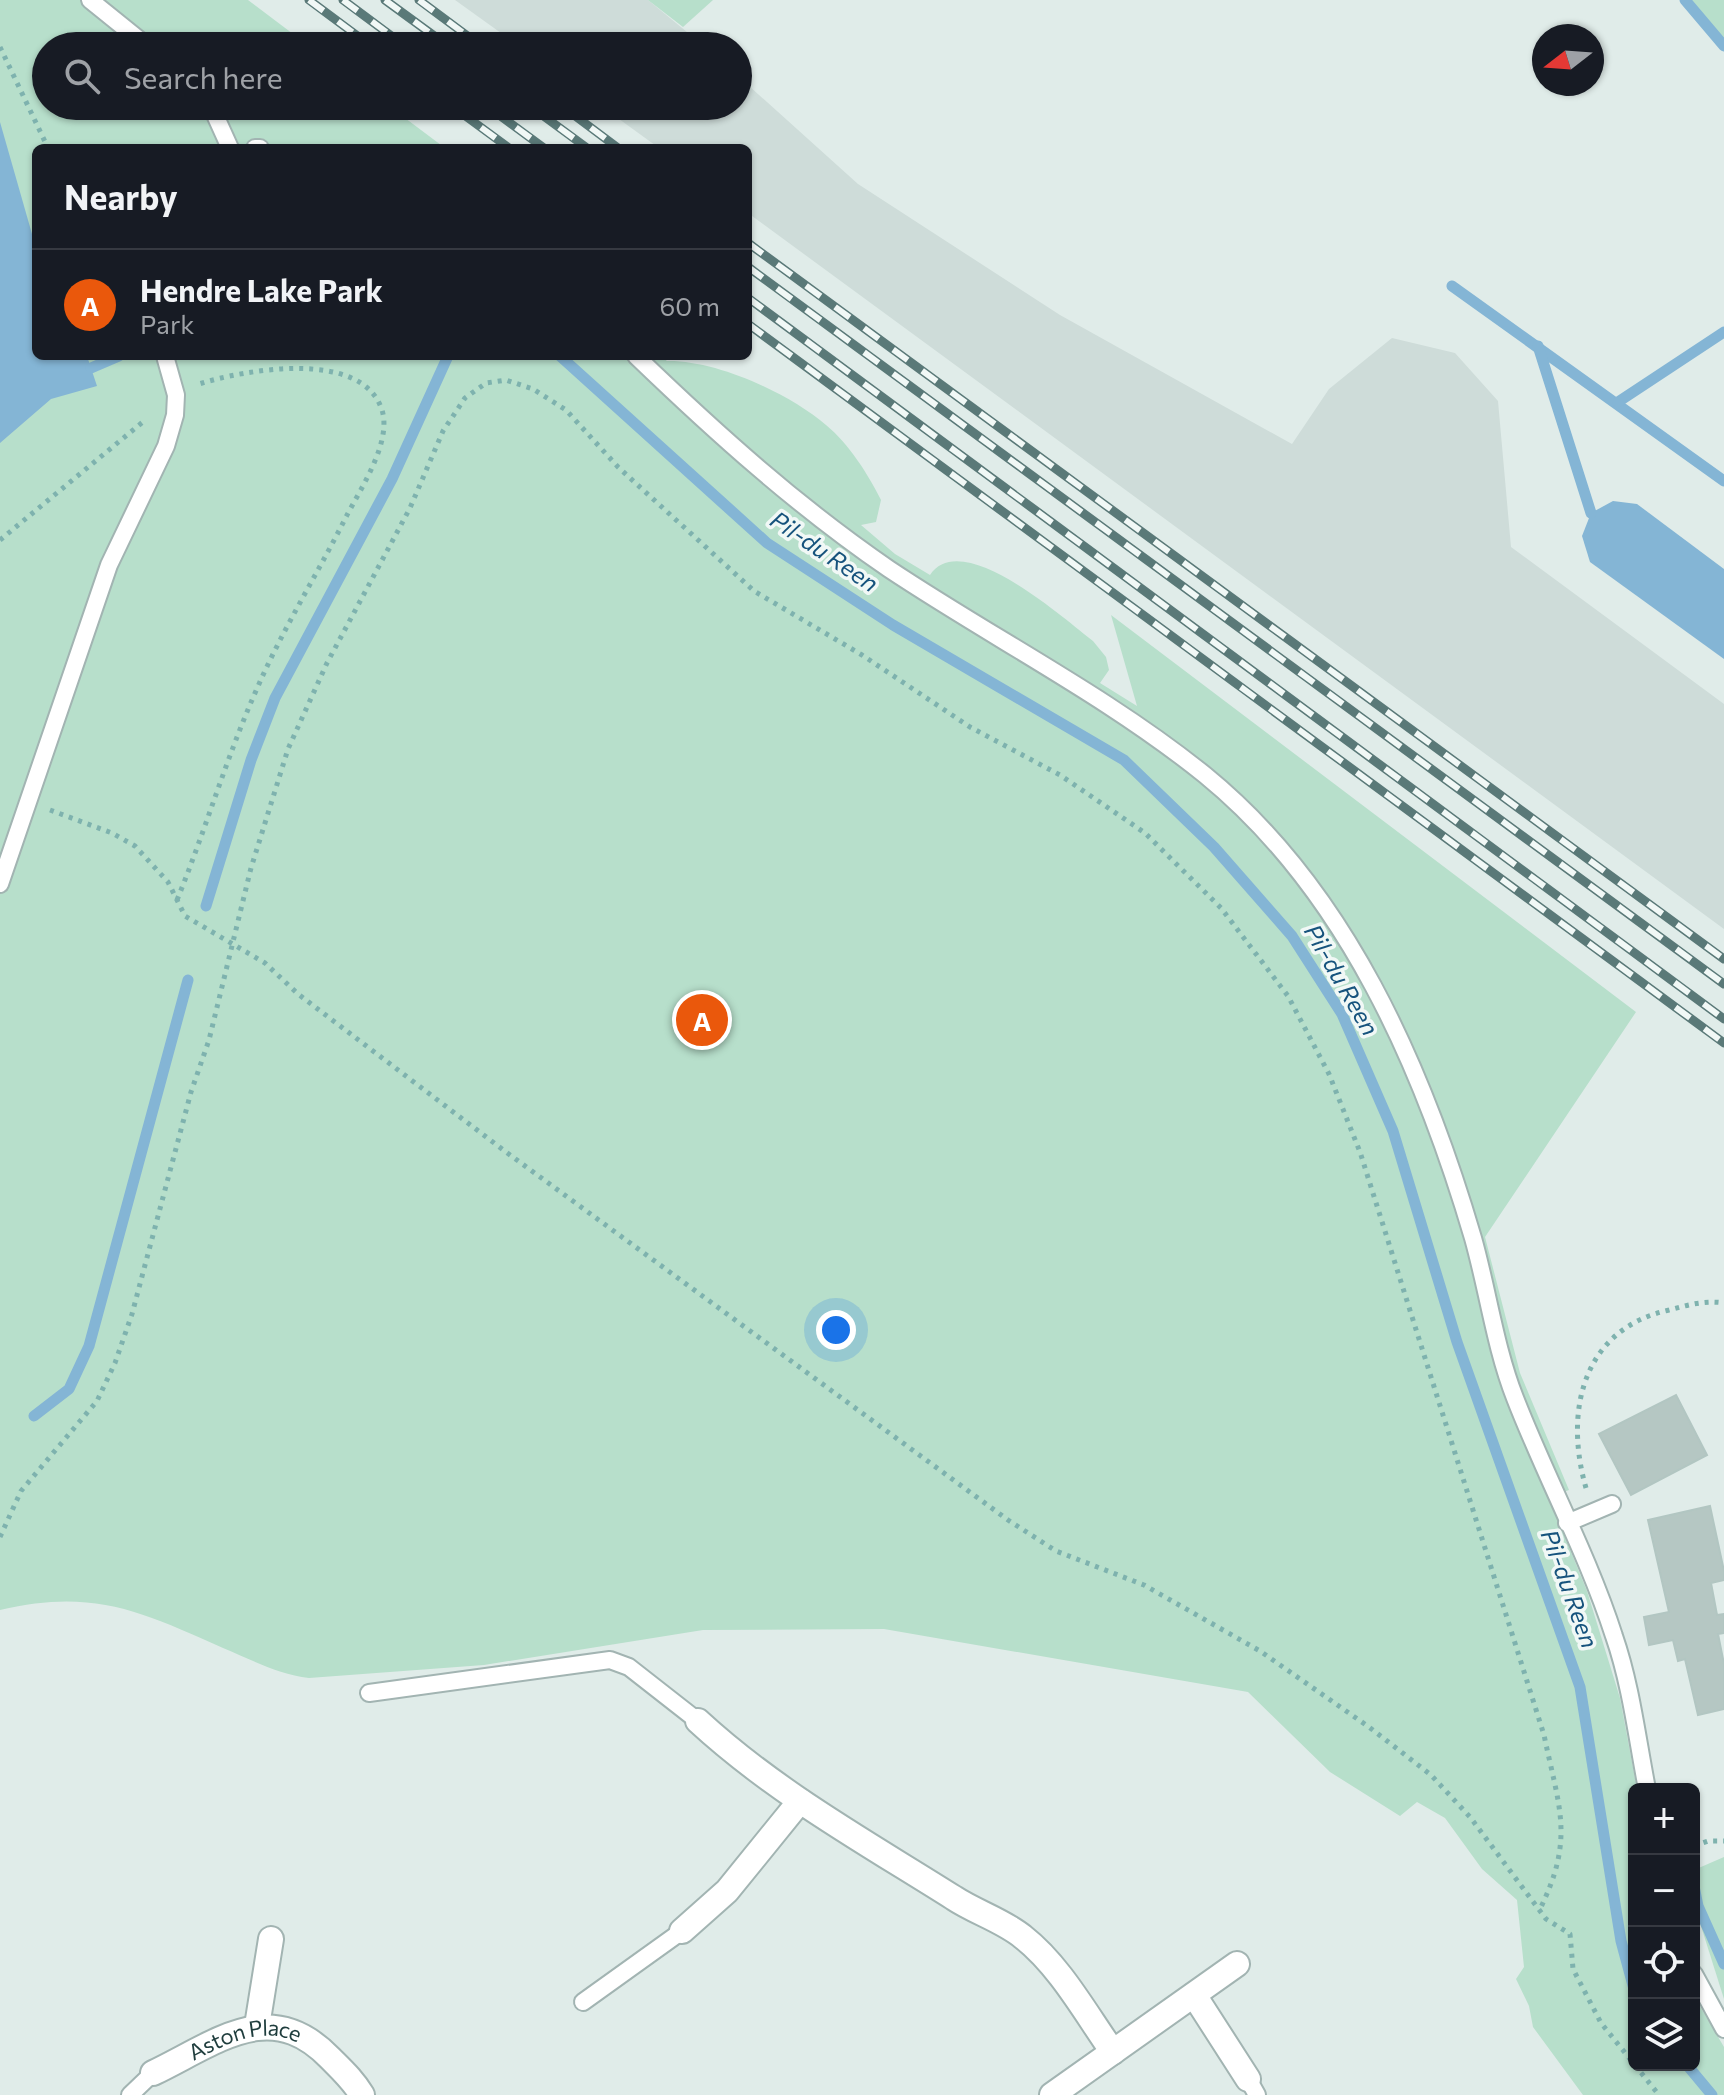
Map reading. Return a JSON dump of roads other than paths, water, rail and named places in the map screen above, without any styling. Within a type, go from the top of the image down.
[{"type":"street","points":[[698,1721],[735,1755],[800,1801],[978,1914],[1022,1935],[1054,1969],[1113,2052]]},
{"type":"street","points":[[682,1931],[727,1891],[800,1801]]},
{"type":"street","points":[[257,2026],[271,1939]]},
{"type":"street","points":[[1052,2095],[1237,1964]]},
{"type":"street","points":[[1194,1995],[1253,2087]]},
{"type":"street","name":"Aston Place","points":[[153,2073],[257,2026],[285,2027],[318,2045],[362,2095]]},
{"type":"lane","points":[[90,0],[130,32]]},
{"type":"lane","points":[[217,120],[228,144]]},
{"type":"lane","points":[[0,884],[109,565],[166,446],[175,415],[176,395],[166,360]]},
{"type":"lane","points":[[640,360],[763,475],[826,524],[893,571],[1083,689],[1205,776],[1243,810],[1303,878],[1348,942],[1385,1006],[1456,1183],[1513,1394],[1615,1636],[1646,1783]]},
{"type":"lane","points":[[1567,1523],[1612,1504]]},
{"type":"lane","points":[[369,1693],[610,1660],[629,1667],[698,1721]]},
{"type":"lane","points":[[583,2002],[682,1931]]},
{"type":"lane","points":[[1700,1985],[1724,2029]]},
{"type":"lane","points":[[130,2095],[153,2073]]},
{"type":"water","points":[[0,122],[32,234],[32,360],[88,360],[97,386],[51,399],[0,443]]},
{"type":"water","points":[[1613,501],[1637,504],[1724,569],[1724,659],[1590,562],[1582,536],[1591,513]]},
{"type":"waterway","points":[[1685,0],[1724,46]]},
{"type":"waterway","points":[[1452,286],[1724,481]]},
{"type":"waterway","points":[[1618,402],[1724,332]]},
{"type":"waterway","points":[[1538,346],[1591,513]]},
{"type":"waterway","name":"Pil-du Reen","points":[[91,368],[110,360]]},
{"type":"waterway","points":[[206,906],[251,760],[275,698],[392,479],[446,360]]},
{"type":"waterway","name":"Pil-du Reen","points":[[564,360],[767,543],[893,625],[1124,760],[1214,847],[1292,936],[1342,1014],[1393,1131],[1457,1342],[1580,1687],[1621,1941],[1628,1967]]},
{"type":"waterway","points":[[34,1416],[69,1389],[89,1346],[188,980]]},
{"type":"waterway","points":[[1700,1910],[1724,1964]]},
{"type":"waterway","name":"Pil-du Reen","points":[[1692,2071],[1712,2095]]},
{"type":"railway","points":[[309,0],[352,32]]},
{"type":"railway","points":[[343,0],[386,32]]},
{"type":"railway","points":[[385,0],[429,32]]},
{"type":"railway","points":[[419,0],[462,32]]},
{"type":"railway","points":[[471,120],[504,144]]},
{"type":"railway","points":[[506,120],[539,144]]},
{"type":"railway","points":[[549,120],[582,144]]},
{"type":"railway","points":[[581,120],[613,144]]},
{"type":"railway","points":[[752,246],[1724,959]]},
{"type":"railway","points":[[752,270],[1724,984]]},
{"type":"railway","points":[[752,301],[1724,1019]]},
{"type":"railway","points":[[752,327],[1724,1043]]},
{"type":"place","name":"Hendre Lake Park","points":[[702,1020]]}]
